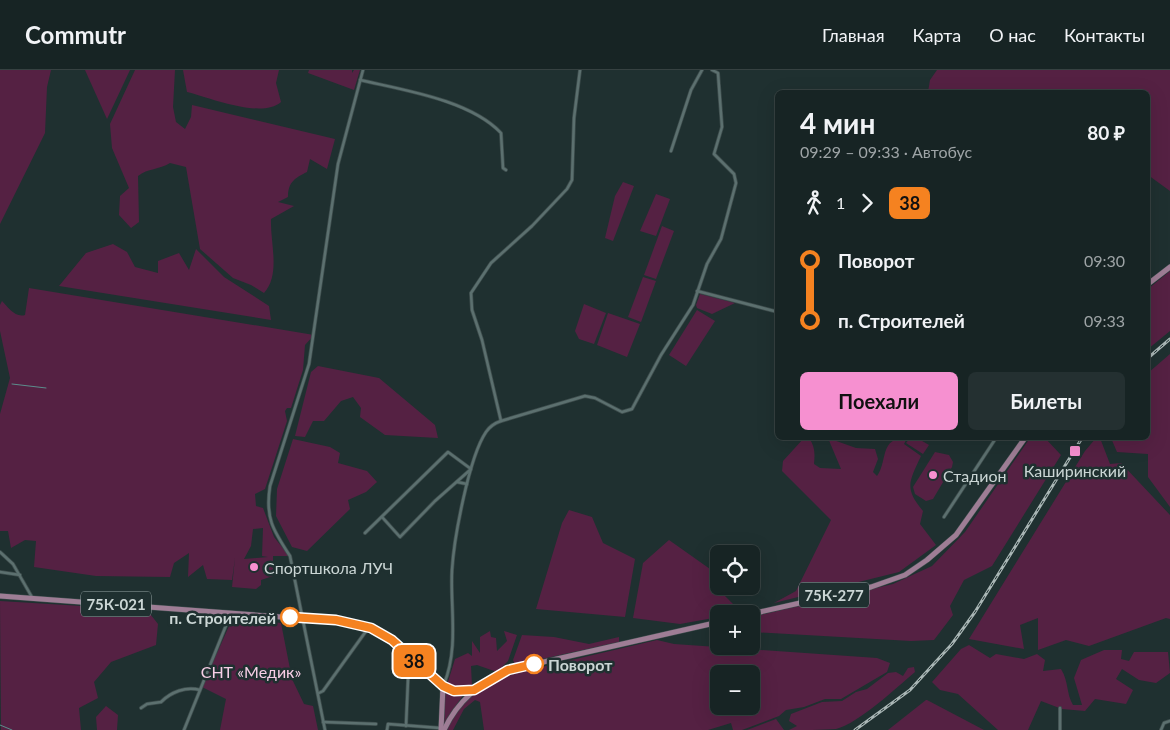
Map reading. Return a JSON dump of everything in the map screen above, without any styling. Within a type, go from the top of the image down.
[{"type":"main road","points":[[1150,282],[1170,267]]},
{"type":"main road","name":"75К-277","points":[[760,612],[871,587],[905,575],[927,560],[956,535],[1024,440]]},
{"type":"main road","name":"75К-021","points":[[0,596],[336,620],[368,627],[392,640],[443,686]]},
{"type":"main road","points":[[442,729],[459,704],[474,690],[499,675],[516,668],[710,624]]},
{"type":"main road","points":[[442,729],[443,686],[458,692],[474,690]]},
{"type":"street","points":[[325,730],[290,556],[275,534],[268,517],[268,500],[270,486],[309,364],[338,164],[363,70]]},
{"type":"street","points":[[501,421],[482,340],[472,310],[471,293],[491,263],[532,226],[567,189],[572,180],[574,118],[580,70]]},
{"type":"street","points":[[671,151],[691,90],[702,70]]},
{"type":"street","points":[[443,686],[448,673],[452,646],[453,560],[471,469],[485,434],[492,426],[501,421],[585,396],[595,398],[622,412],[632,409],[661,355],[690,312],[707,264],[721,239],[736,180],[734,174],[714,154],[722,122],[718,73],[712,70]]},
{"type":"street","points":[[360,80],[449,103],[477,114],[501,133],[503,168],[506,170]]},
{"type":"street","points":[[697,291],[775,311]]},
{"type":"street","points":[[944,517],[995,440]]},
{"type":"street","points":[[365,533],[448,452],[471,469]]},
{"type":"street","points":[[382,517],[400,537],[471,469]]},
{"type":"street","points":[[457,482],[468,484]]},
{"type":"street","points":[[0,552],[13,564],[33,599]]},
{"type":"street","points":[[0,572],[20,575]]},
{"type":"street","points":[[184,730],[231,613]]},
{"type":"street","points":[[319,694],[368,627]]},
{"type":"street","points":[[406,726],[409,655]]},
{"type":"street","points":[[142,708],[147,704],[161,702],[167,697],[189,687],[200,690]]},
{"type":"street","points":[[1060,708],[1060,730]]},
{"type":"street","points":[[1161,730],[1164,723],[1170,721]]},
{"type":"street","points":[[323,722],[376,724]]},
{"type":"street","points":[[387,728],[388,724],[442,729]]},
{"type":"green space","points":[[0,70],[51,70],[47,87],[45,133],[0,224]]},
{"type":"green space","points":[[85,70],[130,70],[107,119]]},
{"type":"green space","points":[[135,70],[175,70],[173,107],[176,122],[185,129],[191,117],[192,105],[335,139],[327,169],[310,159],[307,172],[293,181],[289,188],[288,197],[278,202],[294,206],[271,219],[274,258],[272,277],[264,293],[251,285],[233,278],[200,249],[186,167],[170,163],[138,176],[139,222],[131,228],[119,215],[120,196],[129,188],[112,148],[110,124]]},
{"type":"green space","points":[[183,70],[279,70],[276,83],[281,102],[272,107],[249,108],[187,92]]},
{"type":"green space","points":[[309,70],[352,70],[352,73],[354,70],[360,70],[354,90],[308,73]]},
{"type":"green space","points":[[937,70],[1170,70],[1170,191],[1150,176],[1150,90],[928,90],[930,80]]},
{"type":"green space","points":[[623,182],[634,186],[613,241],[605,238],[615,196]]},
{"type":"green space","points":[[656,194],[670,199],[656,236],[640,231]]},
{"type":"green space","points":[[662,226],[674,231],[656,279],[644,275]]},
{"type":"green space","points":[[113,244],[127,252],[135,267],[158,273],[158,261],[179,253],[189,270],[196,249],[224,277],[269,306],[271,320],[59,286],[86,253]]},
{"type":"green space","points":[[1170,271],[1170,331],[1150,347],[1150,287]]},
{"type":"green space","points":[[643,277],[656,281],[641,322],[628,317]]},
{"type":"green space","points":[[29,288],[314,335],[305,345],[303,370],[291,408],[287,408],[285,411],[287,421],[265,489],[255,494],[256,506],[263,508],[274,537],[289,556],[273,556],[273,576],[261,580],[261,585],[256,589],[232,587],[235,558],[232,580],[207,579],[203,565],[188,577],[189,553],[174,563],[170,577],[96,576],[34,567],[36,541],[25,540],[11,548],[8,531],[0,531],[0,414],[10,378],[0,331],[0,305],[2,301],[18,315],[25,315]],"holes":[[[263,528],[262,556],[268,557],[244,559],[251,546],[253,529]]]},
{"type":"green space","points":[[700,294],[735,303],[712,314],[697,308],[696,305]]},
{"type":"green space","points":[[584,304],[606,313],[594,344],[579,339],[575,331]]},
{"type":"green space","points":[[697,310],[715,321],[686,366],[669,355]]},
{"type":"green space","points":[[608,313],[640,324],[627,357],[597,345]]},
{"type":"green space","points":[[1170,354],[1170,507],[1148,477],[1148,454],[1117,452],[1112,440],[1150,440],[1150,371]]},
{"type":"green space","points":[[318,366],[379,378],[435,425],[438,438],[385,435],[360,417],[361,408],[353,397],[341,401],[324,421],[313,421],[305,437],[295,436],[311,372]]},
{"type":"green space","points":[[293,439],[330,447],[340,453],[338,463],[367,471],[377,482],[366,492],[348,500],[350,509],[307,551],[292,547],[276,516],[277,489]]},
{"type":"green space","points":[[802,440],[810,440],[814,450],[814,464],[820,468],[841,469],[829,440],[834,440],[856,448],[875,449],[878,459],[873,472],[877,476],[888,446],[892,441],[906,440],[904,444],[921,456],[910,485],[913,496],[923,511],[920,524],[936,545],[899,572],[774,603],[796,591],[831,520],[782,471],[783,461]]},
{"type":"green space","points":[[908,440],[920,440],[929,445],[923,454],[906,443]]},
{"type":"green space","points":[[1029,440],[1047,440],[1061,455],[992,566],[964,580],[950,606],[953,615],[934,640],[911,641],[760,633],[760,615],[893,584],[932,566],[965,532]]},
{"type":"green space","points":[[1094,440],[1101,440],[1110,464],[1121,463],[1170,515],[1170,619],[1166,618],[1089,646],[1066,640],[1038,650],[1038,618],[1020,625],[1024,649],[969,639],[1085,451]]},
{"type":"green space","name":"Стадион","points":[[935,452],[949,455],[953,462],[933,499],[926,501],[915,494],[913,487]]},
{"type":"green space","points":[[569,510],[592,517],[603,543],[635,559],[625,617],[536,609],[562,523]]},
{"type":"green space","points":[[669,540],[710,569],[710,595],[724,595],[734,605],[710,605],[710,619],[680,624],[633,618],[643,563]]},
{"type":"green space","points":[[0,601],[147,610],[158,624],[156,645],[111,662],[94,682],[98,698],[79,708],[81,730],[1,730]]},
{"type":"green space","name":"СНТ «Медик»","points":[[233,617],[281,623],[292,679],[304,704],[313,706],[318,730],[220,730],[226,699],[202,687]]},
{"type":"green space","points":[[490,631],[491,637],[496,638],[497,651],[507,641],[504,631],[517,635],[508,661],[497,672],[477,665],[471,666],[472,686],[462,690],[447,685],[455,659],[468,653],[472,656],[472,641],[480,653],[480,637]]},
{"type":"green space","points":[[522,635],[554,637],[589,644],[619,637],[619,642],[515,665],[513,660]]},
{"type":"green space","points":[[657,640],[674,644],[710,646],[710,655],[760,655],[760,650],[877,658],[890,663],[887,672],[841,699],[825,699],[804,707],[786,710],[779,716],[742,730],[733,730],[731,723],[708,730],[484,730],[480,702],[475,700],[464,709],[453,730],[446,730],[463,703],[476,690],[490,682],[516,673]]},
{"type":"green space","points":[[969,645],[990,658],[996,654],[1024,659],[1037,654],[1045,660],[1043,671],[1061,669],[1073,705],[1082,705],[1074,678],[1081,660],[1104,650],[1122,650],[1121,659],[1129,661],[1134,652],[1168,652],[1170,673],[1156,683],[1139,680],[1122,669],[1116,679],[1133,690],[1126,704],[1095,699],[1085,711],[1062,709],[1041,701],[1028,730],[998,730],[958,694],[940,690],[932,682],[961,649]]},
{"type":"green space","points":[[914,667],[915,672],[855,720],[836,729],[789,730],[797,726],[789,721],[791,714],[822,702],[842,701],[856,692],[867,689],[888,673],[896,672],[903,676],[908,668]]},
{"type":"green space","points":[[445,692],[463,695],[444,724]]},
{"type":"green space","points":[[927,700],[984,730],[888,730]]},
{"type":"green space","points":[[106,706],[118,715],[117,730],[97,730],[96,717]]},
{"type":"green space","points":[[776,719],[784,730],[747,730]]},
{"type":"waterway","points":[[12,384],[46,388]]},
{"type":"waterway","points":[[0,725],[12,730]]},
{"type":"railway","points":[[1150,356],[1170,339]]},
{"type":"railway","points":[[855,730],[910,690],[952,644],[975,612],[1081,440]]},
{"type":"bus line","name":"38","points":[[290,617],[336,620],[371,628],[392,640],[443,686],[454,691],[474,690],[508,670],[534,664]]},
{"type":"place","name":"Каширинский","points":[[1075,451]]},
{"type":"place","name":"Стадион","points":[[933,475]]},
{"type":"place","name":"Спортшкола ЛУЧ","points":[[254,567]]},
{"type":"place","name":"п. Строителей","points":[[290,617]]},
{"type":"place","name":"Поворот","points":[[534,664]]}]
